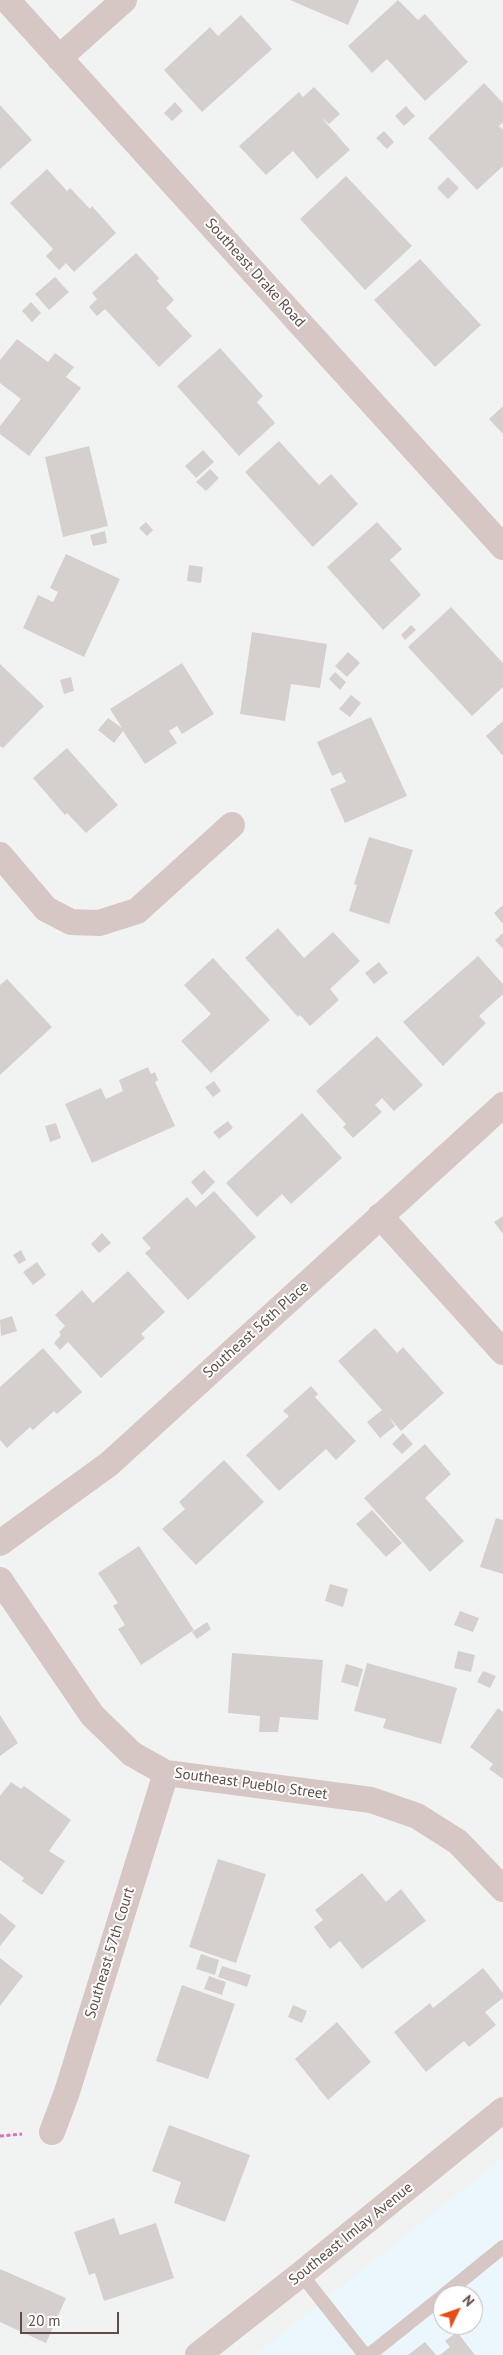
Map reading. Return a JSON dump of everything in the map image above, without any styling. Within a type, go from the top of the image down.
[{"type":"street","name":"Southeast Drake Road","points":[[6,0],[503,547]]},
{"type":"street","points":[[59,58],[124,0]]},
{"type":"street","points":[[0,855],[46,908],[71,922],[99,923],[137,911],[232,825]]},
{"type":"street","name":"Southeast 56th Place","points":[[0,1543],[109,1464],[503,1105]]},
{"type":"street","points":[[380,1216],[503,1352]]},
{"type":"street","name":"Southeast Pueblo Street","points":[[0,1580],[92,1715],[132,1754],[166,1773],[372,1800],[417,1816],[458,1842],[503,1889]]},
{"type":"street","name":"Southeast 57th Court","points":[[52,2132],[67,2092],[166,1773]]},
{"type":"street","name":"Southeast Imlay Avenue","points":[[198,2355],[503,2110]]},
{"type":"lane","points":[[456,2285],[503,2247]]},
{"type":"lane","points":[[301,2274],[365,2355]]},
{"type":"lane","points":[[369,2355],[433,2303]]},
{"type":"shaded area","points":[[503,2158],[503,2355],[255,2355]]},
{"type":"building","points":[[290,0],[359,0],[348,25]]},
{"type":"building","points":[[398,0],[418,20],[425,14],[468,62],[425,101],[387,59],[372,73],[348,46]]},
{"type":"building","points":[[241,15],[272,49],[202,112],[164,70],[210,27],[218,36]]},
{"type":"building","points":[[484,83],[503,103],[503,122],[499,126],[503,130],[503,166],[477,190],[428,138]]},
{"type":"building","points":[[314,87],[340,114],[329,124],[321,117],[350,150],[317,179],[293,151],[266,175],[239,146],[299,92],[303,97]]},
{"type":"building","points":[[175,102],[183,111],[172,121],[164,113]]},
{"type":"building","points":[[0,105],[32,140],[0,169]]},
{"type":"building","points":[[406,106],[415,116],[404,126],[395,116]]},
{"type":"building","points":[[384,131],[394,142],[387,149],[376,138]]},
{"type":"building","points":[[47,169],[67,191],[70,188],[90,209],[92,206],[116,233],[74,272],[66,263],[59,270],[46,256],[53,249],[10,203]]},
{"type":"building","points":[[346,176],[412,246],[365,290],[300,219]]},
{"type":"building","points":[[448,177],[459,188],[448,199],[437,188]]},
{"type":"building","points":[[136,253],[159,278],[157,281],[174,300],[166,308],[192,336],[159,367],[105,309],[97,316],[89,307],[97,299],[92,293]]},
{"type":"building","points":[[420,259],[481,325],[435,367],[374,300]]},
{"type":"building","points":[[55,277],[69,292],[49,310],[35,294]]},
{"type":"building","points":[[31,302],[41,313],[32,322],[22,311]]},
{"type":"building","points":[[17,339],[48,362],[55,353],[74,367],[66,377],[81,388],[29,456],[0,434],[0,426],[21,399],[0,383],[0,360]]},
{"type":"building","points":[[220,348],[263,396],[257,402],[275,423],[239,456],[177,386]]},
{"type":"building","points":[[503,406],[503,434],[489,419]]},
{"type":"building","points":[[279,441],[319,485],[331,474],[358,504],[313,547],[245,472]]},
{"type":"building","points":[[89,446],[108,526],[63,537],[45,457]]},
{"type":"building","points":[[203,450],[214,462],[196,478],[185,466]]},
{"type":"building","points":[[210,469],[219,478],[206,491],[196,482]]},
{"type":"building","points":[[146,522],[153,530],[147,536],[139,528]]},
{"type":"building","points":[[377,522],[402,549],[390,560],[421,595],[383,630],[327,567]]},
{"type":"building","points":[[105,531],[107,543],[93,546],[90,535]]},
{"type":"building","points":[[66,554],[120,579],[84,657],[23,628],[38,595],[53,602],[58,592],[50,588]]},
{"type":"building","points":[[189,565],[203,567],[201,583],[187,581]]},
{"type":"building","points":[[451,607],[503,663],[503,687],[472,716],[408,647]]},
{"type":"building","points":[[411,625],[416,630],[405,640],[401,635]]},
{"type":"building","points":[[252,632],[327,644],[320,688],[291,684],[285,721],[240,714]]},
{"type":"building","points":[[348,652],[360,663],[347,677],[335,666]]},
{"type":"building","points":[[182,663],[214,714],[182,734],[177,726],[169,731],[177,743],[145,764],[123,731],[114,743],[98,730],[108,718],[122,728],[110,709]]},
{"type":"building","points":[[0,664],[44,706],[3,748],[0,746]]},
{"type":"building","points":[[335,672],[346,682],[340,690],[329,679]]},
{"type":"building","points":[[71,677],[74,691],[64,694],[60,680]]},
{"type":"building","points":[[351,695],[361,703],[350,717],[339,709]]},
{"type":"building","points":[[371,717],[407,796],[345,823],[330,789],[346,782],[341,772],[332,776],[317,742]]},
{"type":"building","points":[[503,721],[503,756],[486,736]]},
{"type":"building","points":[[67,748],[118,805],[86,833],[67,813],[65,815],[33,778]]},
{"type":"building","points":[[369,837],[413,850],[389,924],[349,911],[357,885],[354,884]]},
{"type":"building","points":[[503,905],[503,924],[494,913]]},
{"type":"building","points":[[278,928],[304,958],[333,932],[360,961],[330,989],[339,1000],[310,1026],[300,1015],[298,1017],[245,958]]},
{"type":"building","points":[[503,933],[503,949],[495,940]]},
{"type":"building","points":[[478,956],[503,984],[503,994],[479,1016],[486,1023],[443,1066],[403,1022]]},
{"type":"building","points":[[213,958],[270,1020],[211,1073],[181,1041],[211,1014],[184,985]]},
{"type":"building","points":[[379,962],[388,973],[374,984],[365,973]]},
{"type":"building","points":[[7,979],[52,1027],[0,1075],[0,985]]},
{"type":"building","points":[[377,1036],[423,1085],[394,1111],[382,1098],[375,1105],[382,1112],[353,1138],[343,1127],[346,1124],[316,1091]]},
{"type":"building","points":[[148,1067],[151,1074],[155,1072],[158,1080],[155,1082],[175,1126],[92,1163],[65,1104],[101,1088],[106,1099],[123,1091],[119,1080]]},
{"type":"building","points":[[214,1081],[221,1091],[213,1097],[205,1087]]},
{"type":"building","points":[[302,1113],[342,1158],[291,1204],[282,1194],[257,1217],[226,1183]]},
{"type":"building","points":[[228,1121],[233,1128],[219,1139],[213,1132]]},
{"type":"building","points":[[56,1123],[61,1138],[50,1142],[45,1126]]},
{"type":"building","points":[[204,1170],[215,1182],[202,1195],[191,1182]]},
{"type":"building","points":[[214,1191],[256,1237],[188,1300],[145,1253],[151,1248],[142,1238],[187,1197],[196,1207]]},
{"type":"building","points":[[503,1216],[503,1234],[494,1222]]},
{"type":"building","points":[[102,1233],[111,1243],[99,1253],[91,1244]]},
{"type":"building","points":[[21,1250],[26,1260],[19,1264],[13,1255]]},
{"type":"building","points":[[37,1262],[46,1275],[33,1285],[23,1272]]},
{"type":"building","points":[[128,1271],[165,1312],[141,1334],[145,1338],[101,1378],[68,1342],[60,1350],[54,1343],[61,1335],[59,1332],[65,1326],[55,1315],[82,1290],[93,1303]]},
{"type":"building","points":[[12,1316],[17,1331],[1,1336],[0,1320]]},
{"type":"building","points":[[375,1328],[397,1353],[403,1347],[444,1393],[401,1431],[388,1416],[395,1426],[380,1438],[367,1422],[382,1410],[338,1361]]},
{"type":"building","points":[[43,1348],[82,1392],[57,1414],[54,1411],[33,1430],[30,1427],[7,1448],[0,1440],[0,1387]]},
{"type":"building","points":[[311,1386],[318,1394],[315,1397],[356,1441],[336,1460],[326,1449],[279,1491],[246,1455],[289,1416],[283,1411]]},
{"type":"building","points":[[403,1433],[413,1444],[402,1454],[392,1444]]},
{"type":"building","points":[[425,1444],[451,1474],[425,1498],[464,1541],[430,1572],[364,1498]]},
{"type":"building","points":[[224,1460],[264,1502],[196,1565],[162,1529],[185,1509],[179,1502]]},
{"type":"building","points":[[372,1510],[402,1543],[386,1557],[356,1524]]},
{"type":"building","points":[[496,1518],[503,1520],[503,1574],[480,1567]]},
{"type":"building","points":[[139,1546],[194,1630],[141,1665],[118,1629],[125,1625],[113,1606],[118,1603],[98,1573]]},
{"type":"building","points":[[330,1584],[348,1589],[343,1607],[325,1601]]},
{"type":"building","points":[[460,1611],[479,1618],[473,1632],[454,1625]]},
{"type":"building","points":[[207,1622],[211,1629],[197,1639],[192,1632]]},
{"type":"building","points":[[458,1651],[475,1655],[471,1672],[454,1668]]},
{"type":"building","points":[[232,1653],[323,1660],[318,1720],[280,1717],[278,1732],[259,1732],[260,1716],[228,1713]]},
{"type":"building","points":[[367,1663],[457,1688],[441,1744],[383,1728],[386,1719],[354,1711]]},
{"type":"building","points":[[346,1664],[363,1669],[358,1687],[341,1682]]},
{"type":"building","points":[[483,1671],[496,1676],[490,1688],[477,1682]]},
{"type":"building","points":[[498,1708],[503,1712],[503,1779],[489,1769],[493,1764],[470,1747]]},
{"type":"building","points":[[0,1715],[18,1743],[0,1756]]},
{"type":"building","points":[[11,1782],[21,1789],[24,1786],[71,1820],[49,1851],[65,1861],[42,1895],[22,1881],[24,1878],[0,1860],[0,1796]]},
{"type":"building","points":[[218,1859],[266,1874],[236,1963],[189,1947]]},
{"type":"building","points":[[362,1873],[386,1902],[401,1889],[426,1921],[362,1969],[340,1941],[330,1949],[314,1927],[323,1920],[315,1910]]},
{"type":"building","points":[[0,1913],[16,1926],[0,1946]]},
{"type":"building","points":[[201,1954],[219,1960],[215,1975],[196,1969]]},
{"type":"building","points":[[0,1958],[23,1976],[0,2006]]},
{"type":"building","points":[[222,1966],[251,1975],[247,1987],[218,1977]]},
{"type":"building","points":[[483,1968],[503,1993],[503,1998],[485,2012],[496,2025],[469,2047],[464,2041],[426,2072],[394,2032],[430,2003],[433,2008]]},
{"type":"building","points":[[209,1976],[226,1982],[222,1995],[204,1989]]},
{"type":"building","points":[[182,1985],[235,2004],[208,2079],[156,2061]]},
{"type":"building","points":[[293,2005],[307,2011],[302,2023],[288,2017]]},
{"type":"building","points":[[337,2022],[371,2062],[328,2100],[295,2059]]},
{"type":"building","points":[[169,2125],[250,2155],[225,2222],[174,2203],[181,2182],[152,2171]]},
{"type":"building","points":[[114,2218],[120,2235],[156,2223],[174,2278],[104,2301],[95,2273],[89,2275],[74,2232]]},
{"type":"building","points":[[0,2269],[66,2298],[46,2343],[0,2322]]},
{"type":"building","points":[[453,2335],[459,2335],[475,2355],[440,2355],[450,2347],[445,2341]]},
{"type":"building","points":[[425,2342],[436,2355],[408,2355]]}]
